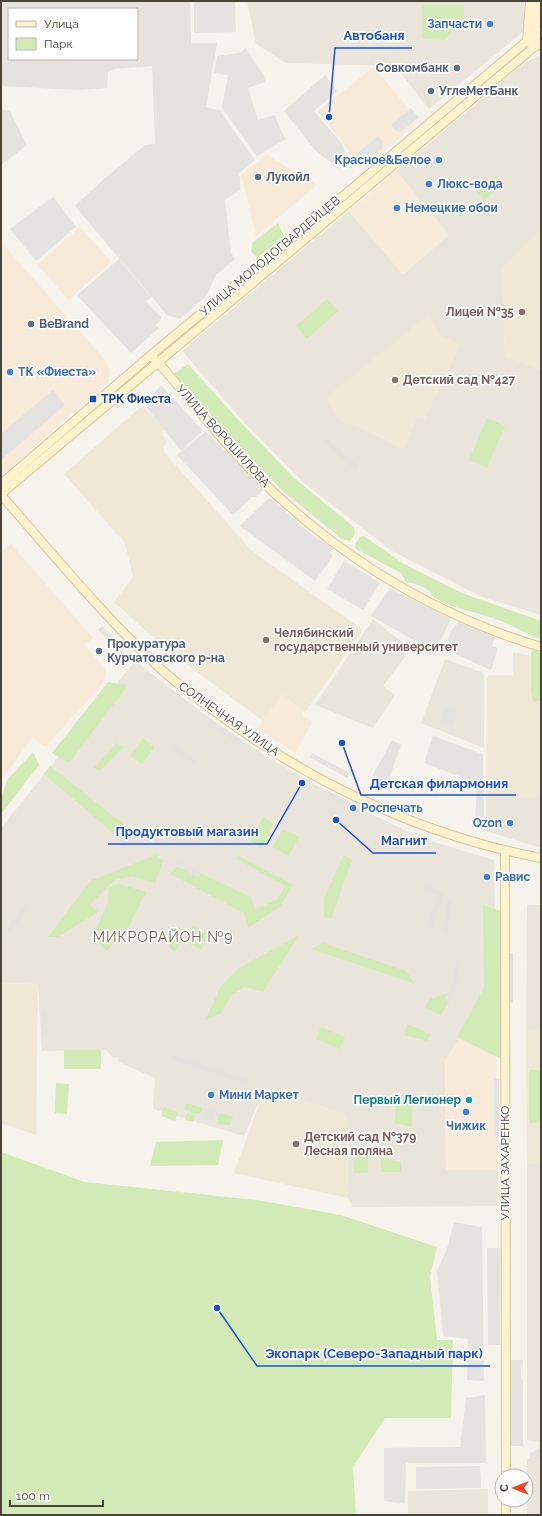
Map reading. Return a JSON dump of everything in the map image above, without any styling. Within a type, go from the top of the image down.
[{"type":"street","points":[[530,1],[527,40],[533,48]]},
{"type":"street","points":[[533,48],[538,33],[537,1]]},
{"type":"street","name":"УЛИЦА МОЛОДОГВАРДЕЙЦЕВ","points":[[1,495],[184,340],[527,40],[538,33]]},
{"type":"street","name":"УЛИЦА МОЛОДОГВАРДЕЙЦЕВ","points":[[1,484],[177,333],[541,43]]},
{"type":"street","points":[[177,333],[184,340]]},
{"type":"street","name":"УЛИЦА ВОРОШИЛОВА","points":[[151,355],[243,461],[307,522],[342,549],[392,582],[431,603],[488,628],[541,647]]},
{"type":"street","name":"СОЛНЕЧНАЯ УЛИЦА","points":[[1,495],[98,606],[162,670],[190,693],[257,742],[375,806],[439,830],[504,850],[541,858]]},
{"type":"street","name":"УЛИЦА ЗАХАРЕНКО","points":[[504,850],[506,1468]]},
{"type":"shaded area","points":[[1,1],[190,1],[191,43],[217,43],[206,107],[219,110],[255,160],[238,174],[240,177],[240,190],[225,200],[231,253],[235,259],[216,275],[206,296],[180,319],[167,315],[75,206],[104,179],[145,145],[155,144],[152,66],[114,69],[108,72],[107,88],[80,90],[1,86]]},
{"type":"shaded area","points":[[194,1],[235,1],[236,32],[194,33]]},
{"type":"shaded area","points":[[247,1],[524,1],[524,31],[429,109],[395,66],[286,63],[256,44]]},
{"type":"shaded area","points":[[246,48],[264,76],[265,82],[248,88],[258,120],[275,115],[280,129],[286,139],[257,156],[222,108],[228,75],[214,73],[217,56],[239,53]]},
{"type":"shaded area","points":[[541,55],[541,229],[502,269],[505,356],[541,370],[541,615],[482,597],[392,551],[303,482],[244,422],[182,351],[349,211],[403,274],[449,235],[396,171],[524,63]],"holes":[[[460,344],[424,419],[417,416],[403,449],[374,434]]]},
{"type":"shaded area","points":[[374,67],[419,121],[363,169],[318,111]]},
{"type":"shaded area","points":[[325,75],[337,91],[314,111],[343,145],[347,161],[338,168],[316,151],[284,111]]},
{"type":"shaded area","points":[[411,108],[419,117],[401,132],[396,131],[391,125]]},
{"type":"shaded area","points":[[1,109],[10,111],[27,145],[1,165]]},
{"type":"shaded area","points":[[378,136],[383,142],[383,147],[364,163],[356,154]]},
{"type":"shaded area","points":[[267,155],[317,185],[256,236],[241,174]]},
{"type":"shaded area","points":[[396,171],[449,235],[402,274],[349,211]]},
{"type":"shaded area","points":[[53,197],[76,227],[36,261],[10,229]]},
{"type":"shaded area","points":[[80,227],[111,262],[69,300],[38,265]]},
{"type":"shaded area","name":"Лицей №35","points":[[541,229],[541,370],[505,357],[502,268]]},
{"type":"shaded area","points":[[1,242],[105,360],[110,371],[109,379],[101,388],[1,477]]},
{"type":"shaded area","points":[[119,259],[151,297],[146,302],[162,318],[156,325],[159,328],[131,353],[77,295]]},
{"type":"shaded area","name":"Детский сад №427","points":[[428,315],[440,335],[460,344],[424,419],[417,416],[403,449],[374,434],[340,421],[326,397]]},
{"type":"shaded area","points":[[161,385],[203,431],[181,451],[144,404]]},
{"type":"shaded area","points":[[53,390],[65,405],[1,460],[1,434]]},
{"type":"shaded area","points":[[143,405],[165,430],[161,434],[167,442],[163,451],[252,551],[363,630],[305,712],[282,694],[263,721],[166,649],[114,602],[133,577],[125,543],[64,474]]},
{"type":"shaded area","points":[[206,431],[263,490],[256,497],[252,497],[233,515],[177,455]]},
{"type":"shaded area","points":[[327,439],[359,467],[356,471],[324,442]]},
{"type":"shaded area","points":[[270,497],[308,532],[333,548],[330,552],[333,556],[315,581],[240,526]]},
{"type":"shaded area","points":[[11,544],[93,638],[84,645],[106,670],[106,675],[103,683],[45,747],[33,737],[1,780],[1,552]]},
{"type":"shaded area","points":[[344,561],[380,583],[363,610],[327,589]]},
{"type":"shaded area","points":[[390,588],[451,619],[435,652],[371,616]]},
{"type":"shaded area","points":[[373,619],[411,649],[383,686],[395,695],[373,728],[315,705]]},
{"type":"shaded area","points":[[459,622],[495,637],[492,646],[498,648],[491,670],[446,650],[445,647],[451,631]]},
{"type":"shaded area","points":[[102,626],[125,648],[121,652],[98,630]]},
{"type":"shaded area","points":[[513,652],[541,658],[541,797],[486,798],[487,679],[488,675],[513,675]]},
{"type":"shaded area","points":[[445,659],[484,673],[484,748],[421,723]]},
{"type":"shaded area","points":[[135,661],[203,713],[262,754],[340,799],[421,838],[494,860],[496,984],[445,1060],[446,1170],[498,1170],[498,1206],[353,1207],[348,1198],[347,1115],[265,1088],[244,1136],[153,1109],[155,1078],[118,1062],[118,1057],[113,1058],[106,1050],[42,1051],[38,984],[1,983],[1,828]]},
{"type":"shaded area","points":[[282,693],[304,711],[302,715],[313,722],[295,753],[258,728]]},
{"type":"shaded area","points":[[445,706],[458,710],[452,726],[440,721]]},
{"type":"shaded area","points":[[220,725],[243,741],[240,745],[217,729]]},
{"type":"shaded area","points":[[433,736],[483,754],[484,828],[475,825],[477,783],[424,763]]},
{"type":"shaded area","points":[[392,740],[401,745],[385,790],[369,782]]},
{"type":"shaded area","points":[[174,744],[196,761],[194,765],[171,747]]},
{"type":"shaded area","points":[[312,753],[350,773],[347,778],[309,757]]},
{"type":"shaded area","points":[[328,791],[362,807],[360,811],[327,794]]},
{"type":"shaded area","points":[[541,797],[541,848],[486,831],[486,798]]},
{"type":"shaded area","points":[[177,860],[201,873],[198,877],[175,864]]},
{"type":"shaded area","points":[[423,885],[444,892],[432,928],[428,926],[438,895],[422,889]]},
{"type":"shaded area","points":[[448,901],[452,901],[447,932],[443,930]]},
{"type":"shaded area","points":[[25,905],[29,908],[9,934],[5,932]]},
{"type":"shaded area","points":[[527,905],[541,905],[541,1030],[526,1030]]},
{"type":"shaded area","points":[[508,953],[513,953],[513,1002],[508,1005]]},
{"type":"shaded area","points":[[459,960],[459,981],[450,1000],[447,998],[454,982],[455,962]]},
{"type":"shaded area","points":[[1,983],[38,984],[36,1135],[1,1123]]},
{"type":"shaded area","points":[[496,984],[498,1170],[446,1170],[445,1060]]},
{"type":"shaded area","points":[[46,1010],[46,1039],[42,1039],[42,1011]]},
{"type":"shaded area","points":[[526,1030],[541,1030],[541,1163],[527,1164]]},
{"type":"shaded area","points":[[171,1055],[249,1080],[247,1084],[170,1059]]},
{"type":"shaded area","points":[[494,1079],[499,1079],[499,1136],[494,1136]]},
{"type":"shaded area","name":"Детский сад №379 Лесная поляна","points":[[265,1088],[347,1115],[348,1198],[234,1173]]},
{"type":"shaded area","points":[[206,1108],[216,1112],[212,1124],[202,1121]]},
{"type":"shaded area","points":[[541,1163],[541,1443],[527,1440],[527,1164]]},
{"type":"shaded area","points":[[454,1222],[482,1227],[484,1381],[467,1380],[468,1339],[443,1336],[437,1271],[447,1249]]},
{"type":"shaded area","points":[[487,1248],[500,1248],[500,1345],[488,1345]]},
{"type":"shaded area","points":[[509,1360],[523,1360],[521,1379],[523,1380],[523,1446],[509,1446]]},
{"type":"shaded area","points":[[485,1395],[486,1463],[406,1463],[405,1504],[384,1501],[384,1448],[460,1447],[466,1398]]},
{"type":"shaded area","points":[[539,1443],[541,1443],[541,1459],[530,1459],[530,1454],[539,1448]]},
{"type":"shaded area","points":[[527,1459],[541,1459],[541,1515],[527,1515],[527,1508],[534,1508],[534,1468],[527,1468]]},
{"type":"shaded area","points":[[480,1466],[481,1488],[416,1489],[416,1467]]},
{"type":"shaded area","points":[[488,1489],[488,1515],[408,1515],[408,1491]]},
{"type":"green space","points":[[422,5],[464,5],[464,17],[445,40],[422,39]]},
{"type":"green space","points":[[495,175],[503,185],[484,200],[476,190]]},
{"type":"green space","points":[[278,223],[284,236],[257,258],[251,251],[253,242]]},
{"type":"green space","points":[[327,299],[338,311],[307,339],[296,326]]},
{"type":"green space","points":[[188,364],[242,424],[294,478],[354,527],[355,534],[350,541],[342,539],[284,492],[241,448],[174,374]]},
{"type":"green space","points":[[487,418],[505,426],[487,468],[469,460]]},
{"type":"green space","points":[[364,536],[404,564],[462,593],[541,621],[541,639],[504,622],[442,602],[433,597],[424,587],[406,582],[401,573],[356,549],[355,544],[360,537]]},
{"type":"green space","points":[[531,650],[541,652],[541,700],[534,702],[531,693]]},
{"type":"green space","points":[[108,682],[128,685],[69,763],[52,753]]},
{"type":"green space","points":[[143,738],[154,747],[142,764],[130,756]]},
{"type":"green space","points":[[116,743],[124,747],[100,771],[94,768]]},
{"type":"green space","points":[[33,752],[39,765],[1,814],[1,799],[7,780]]},
{"type":"green space","points":[[50,766],[131,830],[118,837],[44,774]]},
{"type":"green space","points":[[263,817],[274,824],[262,847],[250,841]]},
{"type":"green space","points":[[283,829],[299,837],[289,856],[272,847]]},
{"type":"green space","points":[[156,855],[163,861],[155,883],[132,876],[115,880],[90,904],[98,912],[58,937],[48,937],[90,881]]},
{"type":"green space","points":[[238,855],[293,885],[280,907],[248,928],[244,913],[170,874],[176,867],[202,874],[251,897],[255,910],[278,899],[285,886],[235,858]]},
{"type":"green space","points":[[344,855],[352,860],[331,919],[324,916],[324,898]]},
{"type":"green space","points":[[119,884],[146,892],[127,930],[106,951],[93,935],[108,903],[109,887]]},
{"type":"green space","points":[[483,905],[501,911],[501,1059],[457,1037],[484,988]]},
{"type":"green space","points":[[193,925],[209,934],[201,950],[184,941]]},
{"type":"green space","points":[[179,927],[187,932],[175,952],[168,946]]},
{"type":"green space","points":[[299,935],[263,992],[245,987],[232,994],[221,1013],[205,1020],[221,986],[239,968]]},
{"type":"green space","points":[[323,943],[406,971],[415,984],[311,949]]},
{"type":"green space","points":[[448,993],[445,998],[449,1002],[441,1015],[425,1007],[430,999]]},
{"type":"green space","points":[[407,1024],[431,1034],[427,1041],[404,1035]]},
{"type":"green space","points":[[321,1027],[345,1037],[340,1049],[316,1039]]},
{"type":"green space","points":[[64,1050],[101,1050],[101,1069],[64,1069]]},
{"type":"green space","points":[[529,1070],[541,1070],[541,1122],[529,1123]]},
{"type":"green space","points":[[56,1083],[69,1084],[67,1114],[55,1113]]},
{"type":"green space","points":[[396,1095],[412,1096],[412,1127],[395,1123]]},
{"type":"green space","points":[[186,1103],[202,1108],[200,1114],[192,1114],[195,1115],[193,1122],[185,1120],[187,1113],[190,1113],[184,1109]]},
{"type":"green space","points":[[164,1107],[178,1112],[175,1121],[161,1116]]},
{"type":"green space","points":[[220,1113],[233,1117],[230,1125],[216,1124]]},
{"type":"green space","points":[[223,1140],[218,1165],[150,1166],[156,1142]]},
{"type":"green space","points":[[1,1152],[85,1182],[257,1200],[341,1215],[437,1247],[430,1277],[437,1340],[453,1340],[451,1418],[385,1418],[353,1467],[356,1515],[1,1515]]},
{"type":"green space","points":[[354,1152],[368,1152],[368,1173],[354,1173]]},
{"type":"green space","points":[[381,1158],[401,1162],[401,1172],[381,1172]]},
{"type":"place","name":"Запчасти","points":[[490,24]]},
{"type":"place","name":"Совкомбанк","points":[[457,68]]},
{"type":"place","name":"УглеМетБанк","points":[[431,91]]},
{"type":"place","name":"Автобаня","points":[[329,117]]},
{"type":"place","name":"Красное&Белое","points":[[439,160]]},
{"type":"place","name":"Лукойл","points":[[258,177]]},
{"type":"place","name":"Люкс-вода","points":[[429,184]]},
{"type":"place","name":"Немецкие обои","points":[[397,208]]},
{"type":"place","name":"Лицей №35","points":[[522,312]]},
{"type":"place","name":"BeBrand","points":[[31,324]]},
{"type":"place","name":"ТК «Фиеста»","points":[[10,372]]},
{"type":"place","name":"Детский сад №427","points":[[395,380]]},
{"type":"place","name":"ТРК Фиеста","points":[[93,399]]},
{"type":"place","name":"Челябинский государственный университет","points":[[266,640]]},
{"type":"place","name":"Прокуратура Курчатовского р-на","points":[[99,651]]},
{"type":"place","name":"Детская филармония","points":[[342,743]]},
{"type":"place","name":"Продуктовый магазин","points":[[302,783]]},
{"type":"place","name":"Роспечать","points":[[353,808]]},
{"type":"place","name":"Магнит","points":[[336,820]]},
{"type":"place","name":"Ozon","points":[[510,823]]},
{"type":"place","name":"Равис","points":[[487,877]]},
{"type":"place","name":"Мини Маркет","points":[[211,1095]]},
{"type":"place","name":"Первый Легионер","points":[[469,1100]]},
{"type":"place","name":"Чижик","points":[[466,1112]]},
{"type":"place","name":"Детский сад №379 Лесная поляна","points":[[296,1144]]},
{"type":"place","name":"Экопарк (Северо-Западный парк)","points":[[217,1308]]},
{"type":"district","name":"МИКРОРАЙОН №9","points":[[163,937]]}]
